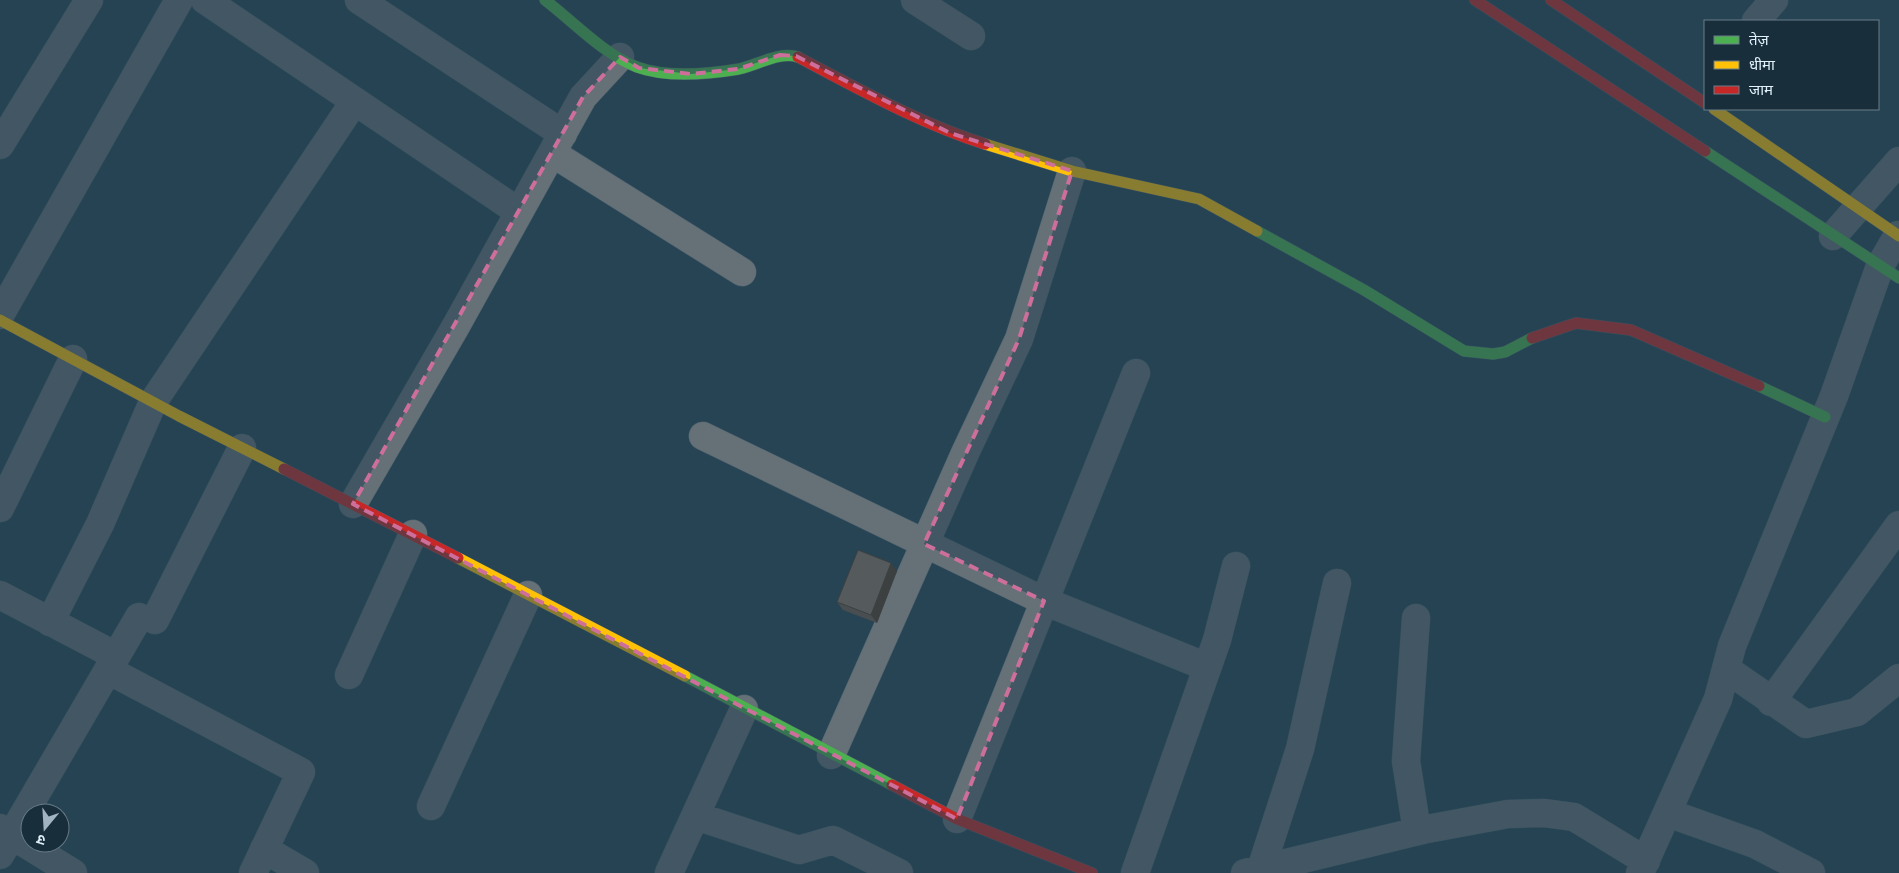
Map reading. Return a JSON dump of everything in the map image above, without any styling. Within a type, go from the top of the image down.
[{"type":"street","points":[[0,145],[89,0]]},
{"type":"street","points":[[0,315],[178,0]]},
{"type":"street","points":[[205,0],[519,212]]},
{"type":"street","points":[[359,0],[557,143],[742,272]]},
{"type":"street","points":[[545,0],[620,57],[639,68],[691,74],[738,69],[780,55],[796,56],[893,107],[950,133],[1072,171],[1199,199],[1364,290],[1464,351],[1493,354],[1505,352],[1524,341],[1576,323],[1631,330],[1676,348],[1826,417]]},
{"type":"street","points":[[915,0],[971,36]]},
{"type":"street","points":[[1475,0],[1889,272]]},
{"type":"street","points":[[1757,20],[1774,0]]},
{"type":"street","points":[[1562,3],[1704,96]]},
{"type":"street","points":[[353,504],[583,97],[620,57]]},
{"type":"street","points":[[50,622],[100,524],[153,402],[354,102]]},
{"type":"street","points":[[1253,871],[1417,831],[1508,814],[1544,813],[1574,817],[1643,867],[1718,699],[1732,646],[1826,417],[1889,272],[1898,235],[1857,208],[1723,110]]},
{"type":"street","points":[[1832,236],[1899,161]]},
{"type":"street","points":[[831,755],[924,544],[1018,339],[1072,171]]},
{"type":"street","points":[[0,320],[153,402],[414,534],[957,820],[1056,866],[1092,873]]},
{"type":"street","points":[[0,508],[73,359]]},
{"type":"street","points":[[957,820],[1136,374]]},
{"type":"street","points":[[703,436],[1044,601],[1207,667]]},
{"type":"street","points":[[73,873],[4,840],[112,663],[147,618],[242,448]]},
{"type":"street","points":[[1771,702],[1899,525]]},
{"type":"street","points":[[349,674],[414,534]]},
{"type":"street","points":[[1135,873],[1207,667],[1236,566]]},
{"type":"street","points":[[1253,871],[1300,749],[1337,583]]},
{"type":"street","points":[[0,595],[50,622],[112,663],[301,772],[259,861],[305,873]]},
{"type":"street","points":[[431,806],[528,595]]},
{"type":"street","points":[[1416,618],[1406,761],[1417,831]]},
{"type":"street","points":[[1726,670],[1806,724],[1831,720],[1857,712],[1899,678]]},
{"type":"street","points":[[669,873],[744,709]]},
{"type":"street","points":[[1668,813],[1755,844],[1811,873]]},
{"type":"street","points":[[696,816],[799,850],[833,840],[899,873]]},
{"type":"highlighted area","points":[[780,55],[796,56],[950,133],[1072,171],[1019,339],[924,544],[1044,601],[957,819],[353,504],[583,97],[620,57],[639,68],[691,74],[738,69]]},
{"type":"building","points":[[858,550],[891,563],[871,615],[837,602]]},
{"type":"traffic: fast","points":[[545,0],[612,54],[637,67],[661,73],[715,72],[739,69],[776,57],[798,57]]},
{"type":"traffic: fast","points":[[1705,151],[1899,278]]},
{"type":"traffic: fast","points":[[1257,231],[1364,290],[1464,351],[1493,354],[1505,352],[1532,338]]},
{"type":"traffic: fast","points":[[1759,386],[1825,417]]},
{"type":"traffic: fast","points":[[685,676],[892,785]]},
{"type":"traffic: slow","points":[[1715,110],[1899,236]]},
{"type":"traffic: slow","points":[[985,144],[1072,171],[1199,199],[1257,231]]},
{"type":"traffic: slow","points":[[0,320],[179,416],[284,469]]},
{"type":"traffic: slow","points":[[458,558],[685,676]]},
{"type":"traffic: jam","points":[[1475,0],[1705,151]]},
{"type":"traffic: jam","points":[[1551,0],[1704,102]]},
{"type":"traffic: jam","points":[[798,57],[913,116],[985,144]]},
{"type":"traffic: jam","points":[[1532,338],[1576,323],[1631,330],[1759,386]]},
{"type":"traffic: jam","points":[[284,469],[458,558]]},
{"type":"traffic: jam","points":[[892,785],[957,819],[1092,873]]}]
